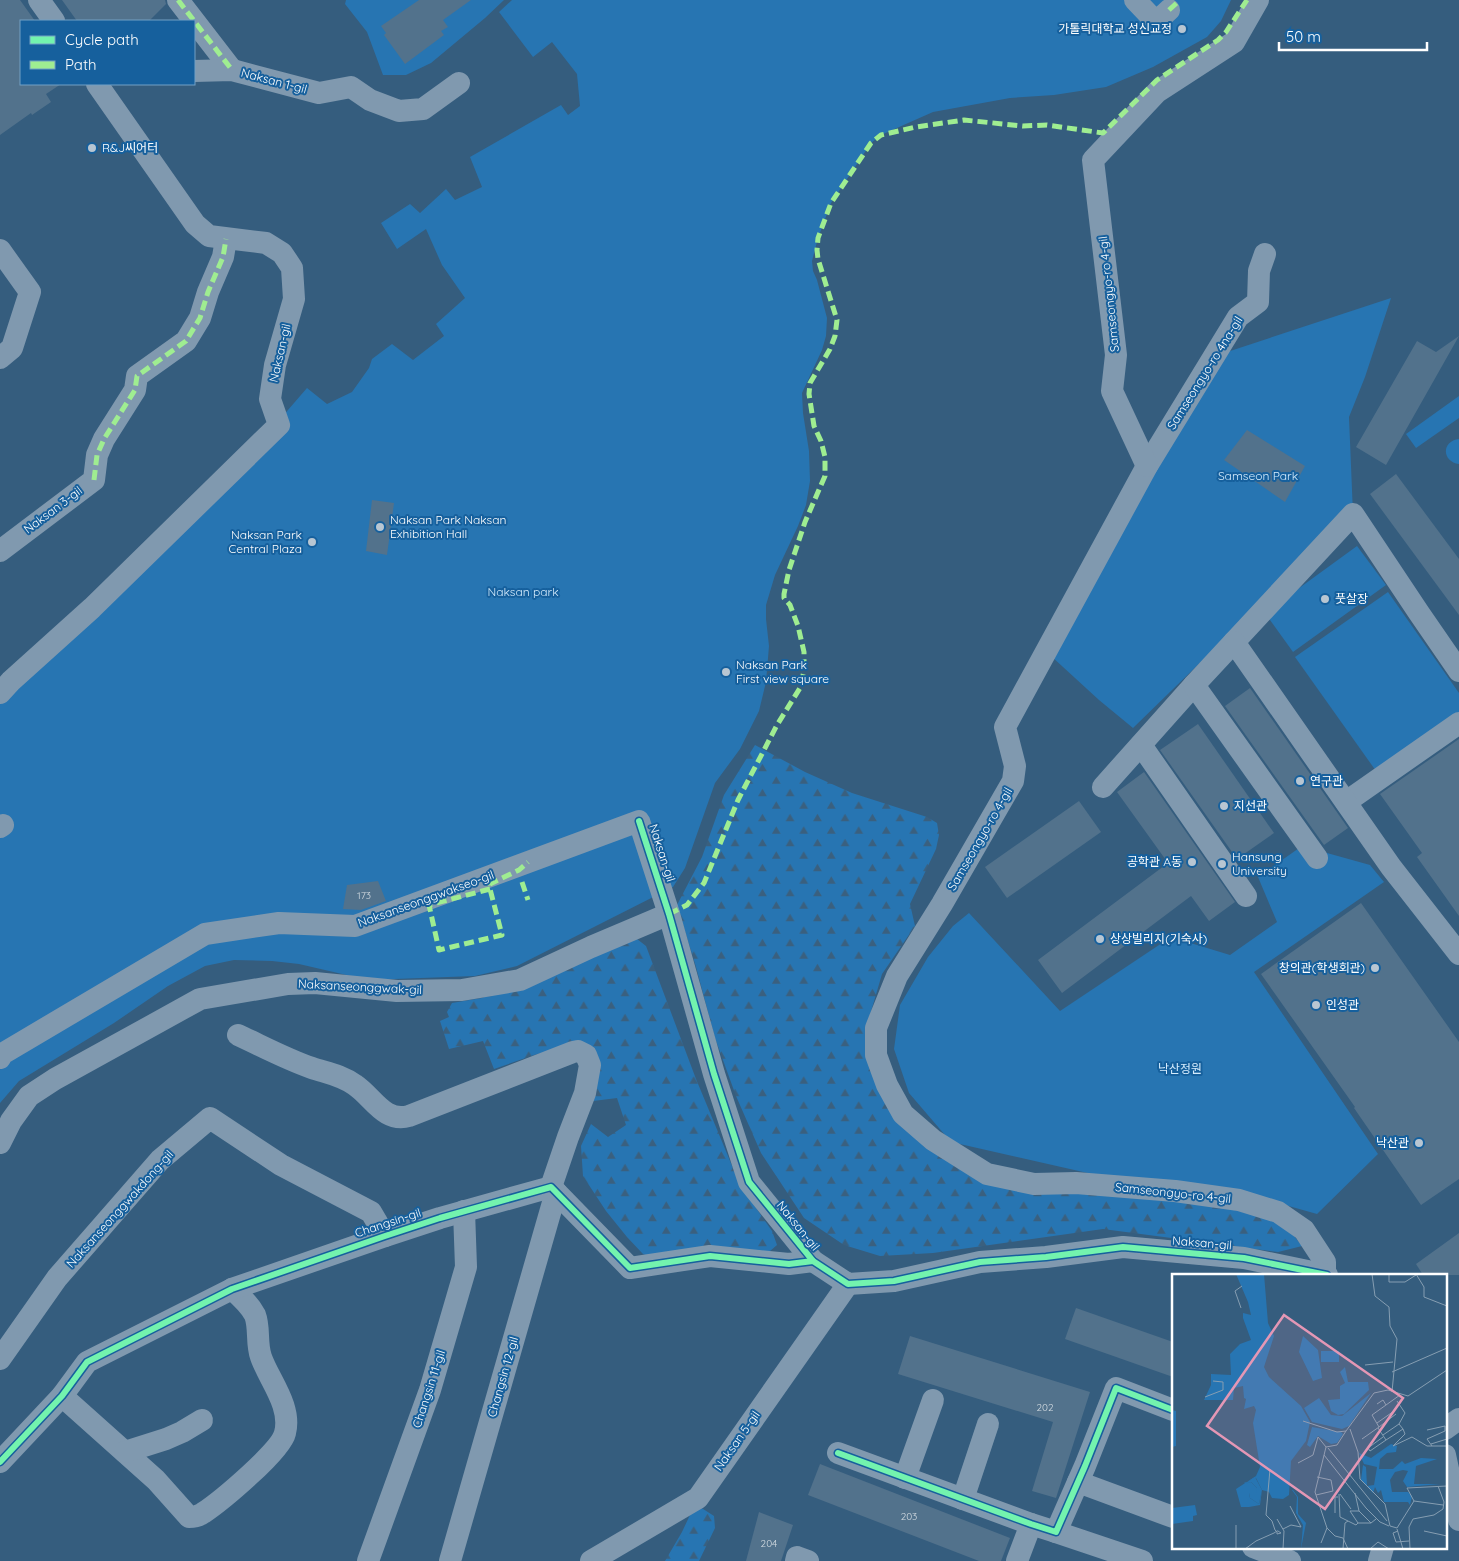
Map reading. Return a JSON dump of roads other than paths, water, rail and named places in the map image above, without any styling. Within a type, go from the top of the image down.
[{"type":"street","points":[[39,0],[53,20]]},
{"type":"street","points":[[178,0],[193,20]]},
{"type":"street","points":[[1135,0],[1156,22],[1169,10]]},
{"type":"street","name":"Samseongyo-ro 4-gil","points":[[1258,0],[1234,42],[1157,92],[1093,160],[1116,355],[1112,391],[1147,466],[1005,727],[1015,766],[1013,781],[942,904],[897,976],[876,1028],[876,1055],[887,1085],[903,1114],[932,1140],[987,1174],[1034,1184],[1076,1183],[1175,1191],[1239,1200],[1278,1212],[1304,1230],[1325,1262],[1326,1274]]},
{"type":"street","points":[[195,22],[232,70]]},
{"type":"street","name":"Naksan 1-gil","points":[[195,71],[232,70],[319,93],[351,87],[370,100],[399,111],[423,109],[459,83]]},
{"type":"street","name":"Naksan-gil","points":[[0,693],[11,680],[92,608],[279,425],[270,400],[275,365],[294,300],[292,268],[282,253],[266,243],[210,236],[195,224],[98,85]]},
{"type":"street","name":"Naksan 3-gil","points":[[0,551],[94,480],[97,455],[104,439],[135,390],[137,376],[186,342],[200,318],[208,292],[223,257],[226,238]]},
{"type":"street","points":[[0,250],[30,292],[12,348],[0,358]]},
{"type":"street","name":"Samseongyo-ro 4na-gil","points":[[1147,466],[1238,317],[1258,302],[1259,271],[1266,254]]},
{"type":"street","points":[[1103,787],[1194,685],[1353,514],[1459,671]]},
{"type":"street","points":[[1234,642],[1391,867],[1459,954]]},
{"type":"street","points":[[1194,685],[1317,858]]},
{"type":"street","points":[[1346,802],[1459,723]]},
{"type":"street","points":[[1141,745],[1246,896]]},
{"type":"street","name":"Naksan-gil","points":[[639,821],[669,914],[714,1074],[749,1182],[813,1261],[848,1284],[894,1281],[980,1262],[1046,1257],[1123,1247],[1244,1258],[1326,1274]]},
{"type":"street","name":"Naksanseonggwakseo-gil","points":[[0,1058],[2,1054],[205,934],[279,923],[355,926],[639,821]]},
{"type":"street","name":"Naksanseonggwak-gil","points":[[0,1143],[11,1121],[28,1096],[55,1079],[200,999],[288,984],[315,984],[397,991],[462,990],[520,980],[669,914]]},
{"type":"street","name":"Changsin 12-gil","points":[[238,1035],[299,1063],[345,1079],[365,1093],[381,1110],[399,1118],[409,1116],[573,1052],[582,1052],[586,1055],[590,1065],[585,1093],[568,1137],[450,1561]]},
{"type":"street","name":"Naksanseonggwakdong-gil","points":[[0,1359],[57,1278],[160,1160],[210,1118],[281,1165],[371,1212],[385,1236]]},
{"type":"street","points":[[553,1190],[630,1268],[710,1256],[789,1264],[813,1261]]},
{"type":"street","name":"Changsin-gil","points":[[0,1462],[62,1396],[87,1362],[232,1290],[385,1236],[464,1212],[553,1190]]},
{"type":"street","name":"Changsin 11-gil","points":[[368,1561],[430,1390],[466,1267],[464,1212]]},
{"type":"street","name":"Naksan 5-gil","points":[[591,1561],[698,1498],[848,1284]]},
{"type":"street","points":[[62,1396],[156,1480],[189,1517],[203,1513],[238,1486],[262,1463],[280,1443],[285,1434],[286,1415],[258,1348],[258,1324],[249,1306],[232,1290]]},
{"type":"street","points":[[1056,1532],[1116,1388],[1172,1410]]},
{"type":"street","points":[[905,1478],[933,1400]]},
{"type":"street","points":[[1446,1428],[1459,1419]]},
{"type":"street","points":[[125,1452],[166,1439],[202,1420]]},
{"type":"street","points":[[963,1499],[988,1424]]},
{"type":"street","points":[[838,1453],[1031,1524],[1142,1561]]},
{"type":"street","points":[[1446,1460],[1459,1519]]},
{"type":"street","points":[[1078,1482],[1172,1517]]},
{"type":"street","points":[[1446,1512],[1459,1519]]},
{"type":"street","points":[[1017,1561],[1031,1524]]},
{"type":"street","points":[[1256,1548],[1290,1561]]},
{"type":"street","points":[[1379,1561],[1383,1548]]},
{"type":"street","points":[[796,1561],[797,1557],[808,1561]]},
{"type":"place","name":"가톨릭대학교 성신교정","points":[[1182,29]]},
{"type":"place","name":"R&J씨어터","points":[[92,148]]},
{"type":"place","name":"Naksan Park Naksan Exhibition Hall","points":[[380,527]]},
{"type":"place","name":"Naksan Park Central Plaza","points":[[312,542]]},
{"type":"place","name":"풋살장","points":[[1325,599]]},
{"type":"place","name":"Naksan Park First view square","points":[[726,672]]},
{"type":"place","name":"연구관","points":[[1300,781]]},
{"type":"place","name":"지선관","points":[[1224,806]]},
{"type":"place","name":"공학관 A동","points":[[1192,862]]},
{"type":"place","name":"Hansung University","points":[[1222,864]]},
{"type":"place","name":"상상빌리지(기숙사)","points":[[1100,939]]},
{"type":"place","name":"창의관(학생회관)","points":[[1375,968]]},
{"type":"place","name":"인성관","points":[[1316,1005]]},
{"type":"place","name":"낙산관","points":[[1419,1143]]},
{"type":"park label","name":"Samseon Park","points":[[1258,476]]},
{"type":"park label","name":"Naksan park","points":[[523,592]]},
{"type":"park label","name":"낙산정원","points":[[1180,1069]]}]
